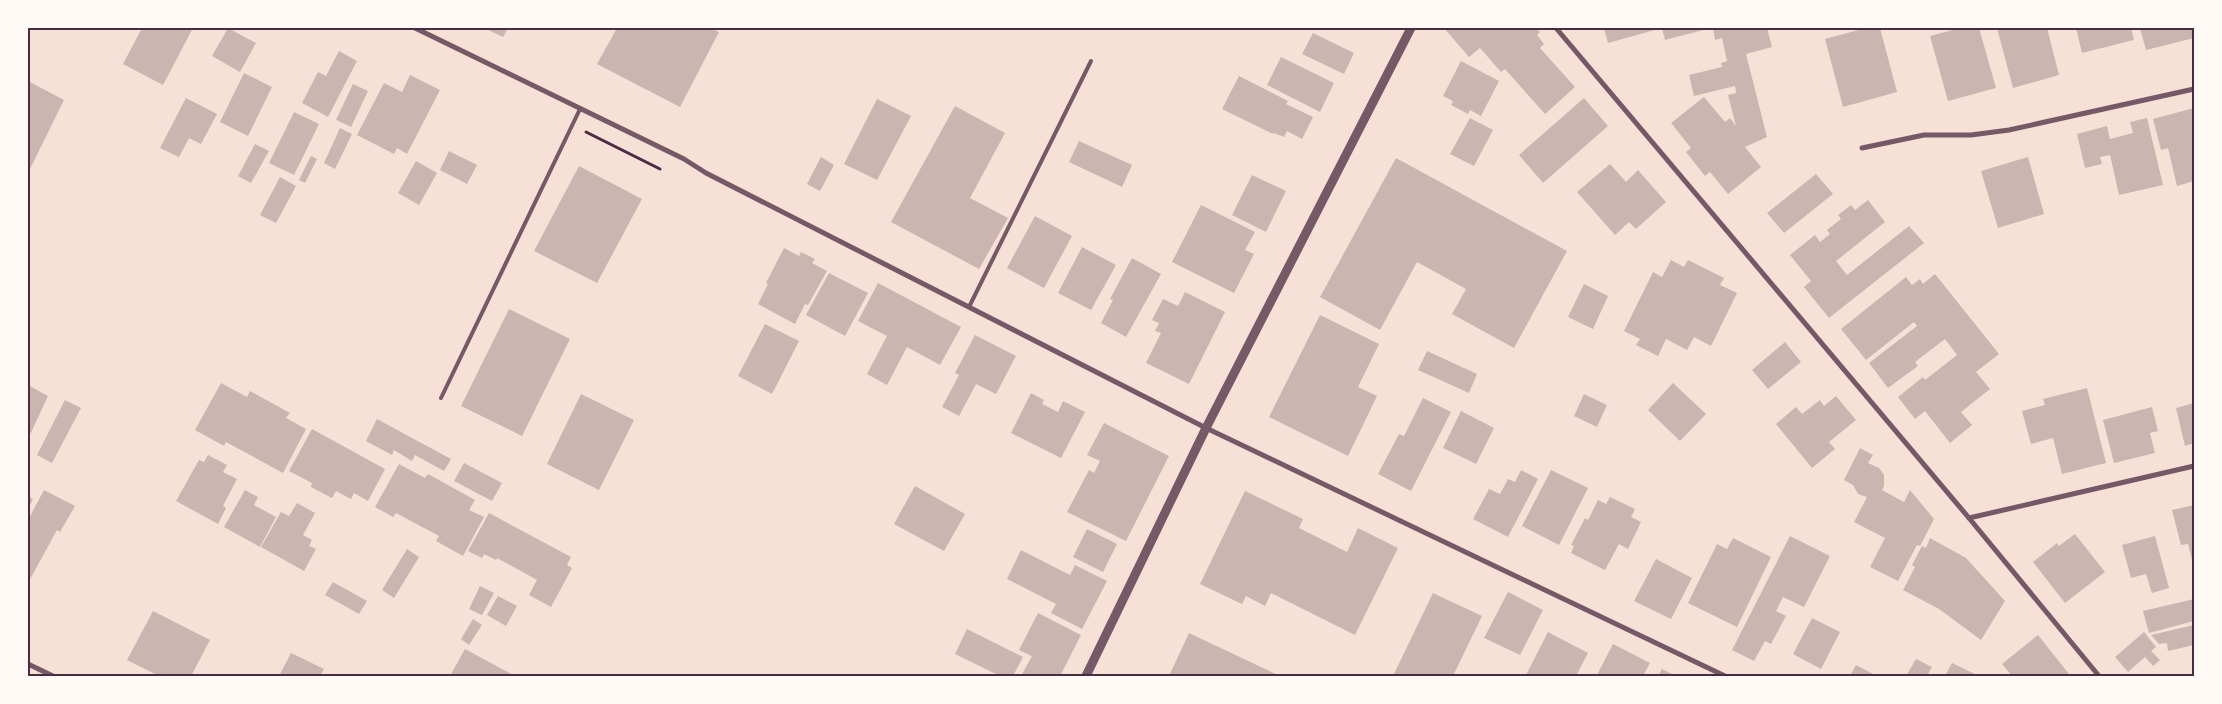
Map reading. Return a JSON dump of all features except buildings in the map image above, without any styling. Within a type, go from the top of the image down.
[{"type":"street","points":[[415,28],[684,159],[706,173],[1206,428],[1725,676]]},
{"type":"street","points":[[1086,676],[1206,428],[1411,28]]},
{"type":"street","points":[[1556,28],[1969,518],[2099,676]]},
{"type":"street","points":[[1862,148],[1924,135],[1970,135],[2008,130],[2194,89]]},
{"type":"street","points":[[1969,518],[2194,466]]},
{"type":"street","points":[[28,664],[53,676]]},
{"type":"lane","points":[[969,307],[1091,61]]},
{"type":"lane","points":[[440,398],[580,109]]},
{"type":"path","points":[[572,125],[660,169]]}]
